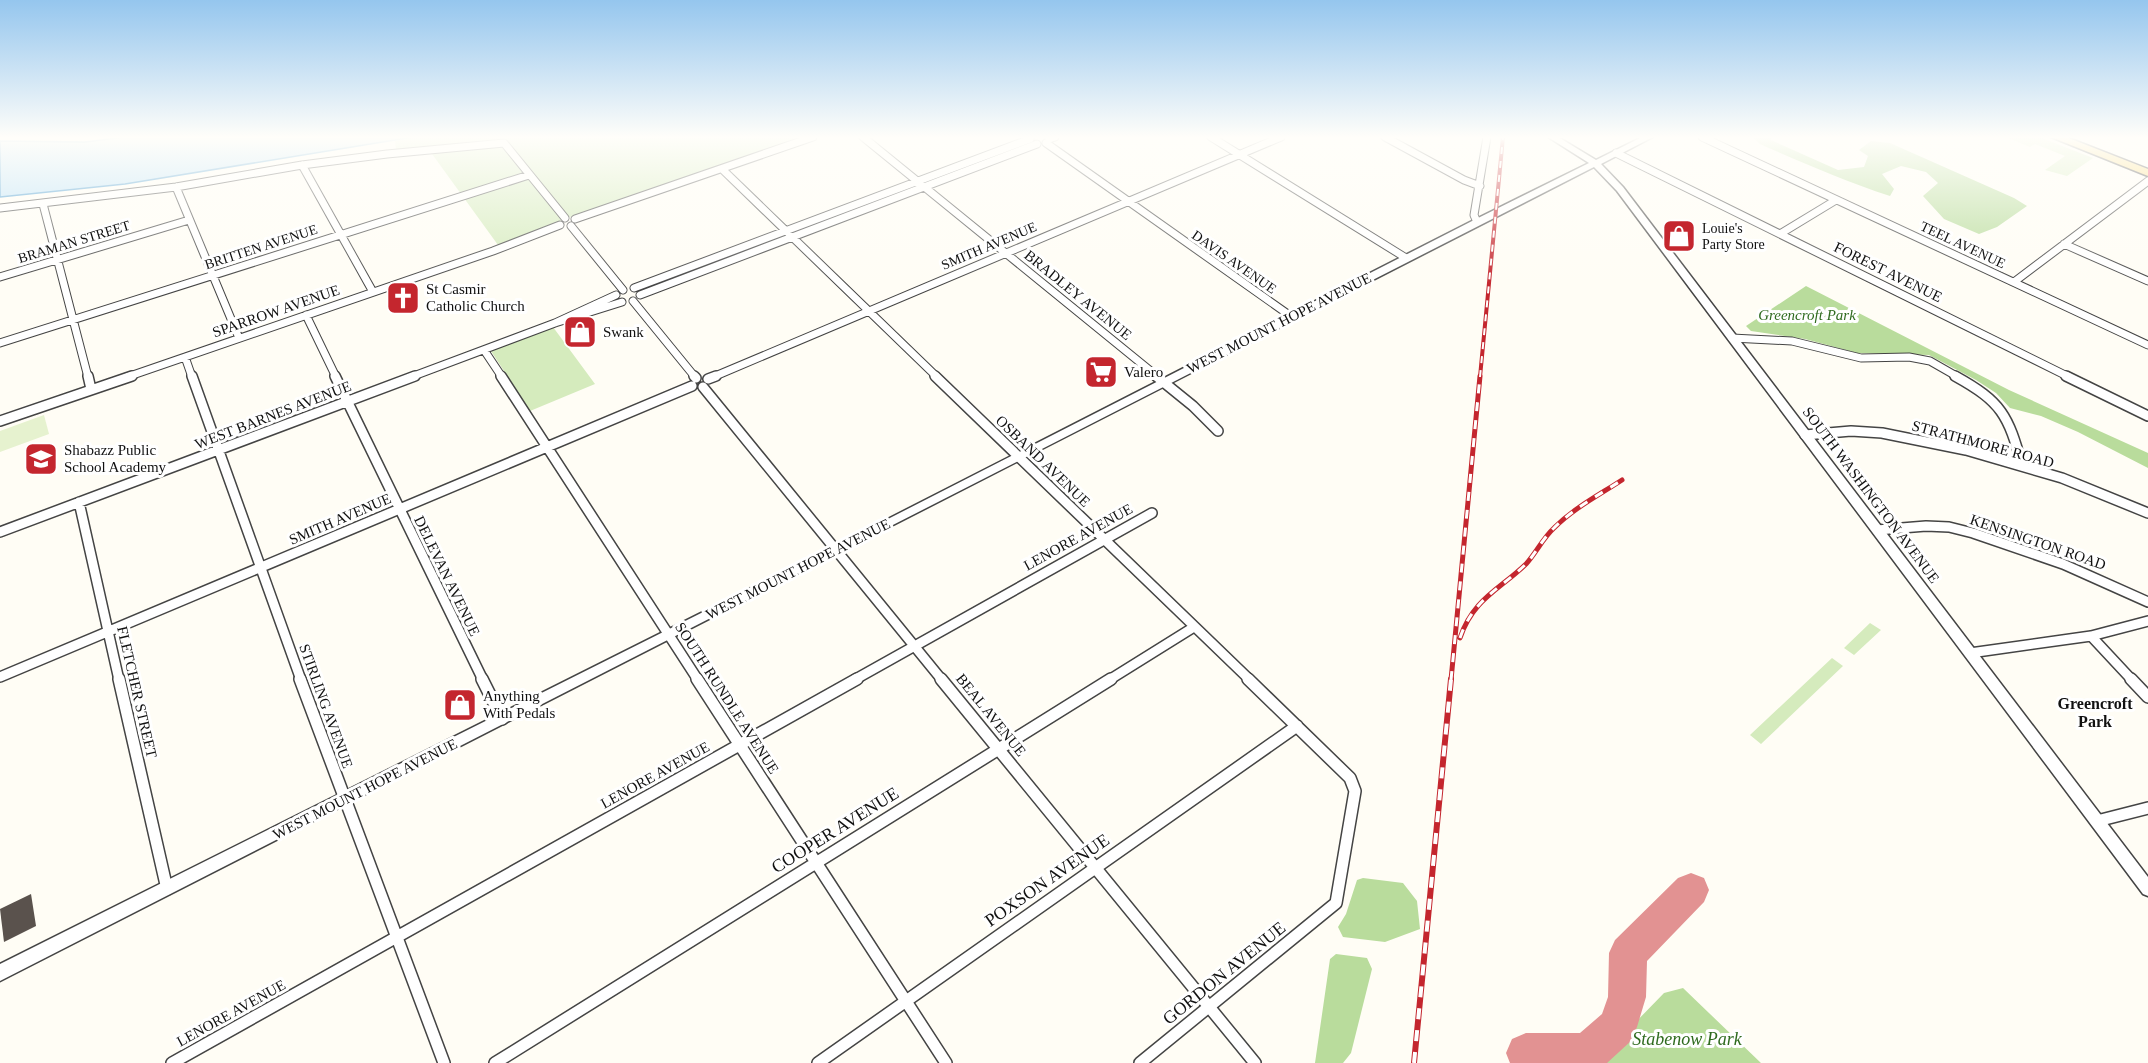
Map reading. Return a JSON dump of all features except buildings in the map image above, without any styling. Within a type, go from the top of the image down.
[{"type":"street","points":[[0,208],[177,187],[238,338]]},
{"type":"street","points":[[314,187],[373,292]]},
{"type":"street","name":"BRITTEN AVENUE","points":[[0,343],[492,187]]},
{"type":"street","points":[[537,187],[563,222],[573,222],[673,187]]},
{"type":"street","name":"OSBAND AVENUE","points":[[740,187],[1350,778],[1354,791],[1339,894],[1329,911]]},
{"type":"street","points":[[635,295],[914,187]]},
{"type":"street","name":"BRADLEY AVENUE","points":[[924,187],[1164,382],[1210,421],[1218,431]]},
{"type":"street","name":"DAVIS AVENUE","points":[[1110,187],[1292,317]]},
{"type":"street","name":"SMITH AVENUE","points":[[706,383],[1163,187]]},
{"type":"street","points":[[1290,187],[1406,258]]},
{"type":"street","points":[[1477,222],[1474,215],[1480,187]]},
{"type":"street","name":"WEST MOUNT HOPE AVENUE","points":[[0,973],[837,550],[1547,187]]},
{"type":"street","name":"SOUTH WASHINGTON AVENUE","points":[[1618,187],[2148,889]]},
{"type":"street","name":"FOREST AVENUE","points":[[1684,187],[2148,416]]},
{"type":"street","name":"TEEL AVENUE","points":[[1808,187],[2148,345]]},
{"type":"street","points":[[2014,282],[2141,187]]},
{"type":"street","points":[[1780,234],[1836,200]]},
{"type":"street","points":[[43,204],[92,389]]},
{"type":"street","name":"BRAMAN STREET","points":[[0,277],[189,220]]},
{"type":"street","name":"SPARROW AVENUE","points":[[0,421],[493,251],[563,222]]},
{"type":"street","points":[[573,222],[623,290],[635,295],[694,382],[706,383]]},
{"type":"street","points":[[2064,244],[2148,281]]},
{"type":"street","name":"WEST BARNES AVENUE","points":[[555,323],[623,290]]},
{"type":"street","points":[[616,295],[616,299],[622,302]]},
{"type":"street","name":"WEST BARNES AVENUE","points":[[0,532],[347,400],[555,323],[622,302],[635,295]]},
{"type":"street","name":"DELEVAN AVENUE","points":[[306,315],[502,719]]},
{"type":"street","points":[[1732,338],[1792,341],[1861,358],[1908,357],[1930,361],[1972,385],[1998,405],[2011,424],[2022,465]]},
{"type":"street","name":"SOUTH RUNDLE AVENUE","points":[[484,350],[946,1063]]},
{"type":"street","name":"STIRLING AVENUE","points":[[185,357],[344,800],[444,1063]]},
{"type":"street","name":"SMITH AVENUE","points":[[0,677],[547,447],[694,382]]},
{"type":"street","name":"BEAL AVENUE","points":[[706,383],[837,550],[1255,1063]]},
{"type":"street","name":"STRATHMORE ROAD","points":[[1805,435],[1851,431],[1882,433],[1965,450],[2062,478],[2148,513]]},
{"type":"street","name":"FLETCHER STREET","points":[[78,502],[167,889]]},
{"type":"street","name":"LENORE AVENUE","points":[[172,1063],[1152,513]]},
{"type":"street","name":"KENSINGTON ROAD","points":[[1877,530],[1926,526],[1949,527],[1973,533],[2063,564],[2148,602]]},
{"type":"street","points":[[1970,652],[2091,636],[2148,621]]},
{"type":"street","name":"COOPER AVENUE","points":[[495,1063],[1194,627]]},
{"type":"street","points":[[2091,636],[2148,697]]},
{"type":"street","name":"POXSON AVENUE","points":[[818,1063],[1297,726]]},
{"type":"street","points":[[2097,821],[2148,808]]},
{"type":"street","name":"GORDON AVENUE","points":[[1140,1063],[1329,911]]},
{"type":"green space","points":[[456,187],[659,187],[570,217],[498,245]]},
{"type":"green space","points":[[1864,187],[1892,187],[1894,189],[1890,196]]},
{"type":"green space","points":[[1934,187],[1988,187],[2027,206],[1997,227],[1979,234],[1944,219],[1923,196]]},
{"type":"green space","name":"Greencroft Park","points":[[1806,286],[2009,390],[2148,453],[2148,468],[2078,432],[2041,416],[2010,408],[1996,393],[1929,355],[1857,353],[1805,339],[1751,331],[1746,326]]},
{"type":"green space","points":[[553,327],[595,384],[530,411],[491,351]]},
{"type":"green space","points":[[44,415],[49,434],[0,452],[0,431]]},
{"type":"green space","points":[[1870,623],[1881,630],[1854,655],[1844,648]]},
{"type":"green space","points":[[1832,658],[1843,666],[1761,744],[1750,735]]},
{"type":"green space","points":[[1363,878],[1403,883],[1417,901],[1420,929],[1385,942],[1343,937],[1338,927],[1346,914],[1357,880]]},
{"type":"green space","points":[[1336,954],[1367,958],[1372,969],[1351,1053],[1343,1063],[1315,1063],[1330,959]]},
{"type":"green space","name":"Stabenow Park","points":[[1683,988],[1761,1063],[1596,1063],[1664,993]]},
{"type":"water","points":[[0,187],[100,187],[0,197]]},
{"type":"taxiway","points":[[1526,1053],[1588,1053],[1617,1027],[1627,997],[1628,953],[1691,890]]},
{"type":"railway","points":[[1480,377],[1498,187]]},
{"type":"railway","points":[[1451,680],[1480,376]]},
{"type":"railway","points":[[1460,638],[1465,625],[1479,604],[1526,564],[1554,528],[1578,508],[1622,480]]},
{"type":"railway","points":[[1414,1063],[1451,679]]},
{"type":"place","name":"Louie's Party Store","points":[[1679,236]]},
{"type":"place","name":"St Casmir Catholic Church","points":[[403,298]]},
{"type":"place","name":"Swank","points":[[580,332]]},
{"type":"place","name":"Valero","points":[[1101,372]]},
{"type":"place","name":"Shabazz Public School Academy","points":[[41,459]]},
{"type":"place","name":"Anything With Pedals","points":[[460,705]]},
{"type":"district","name":"Greencroft Park","points":[[2095,712]]}]
